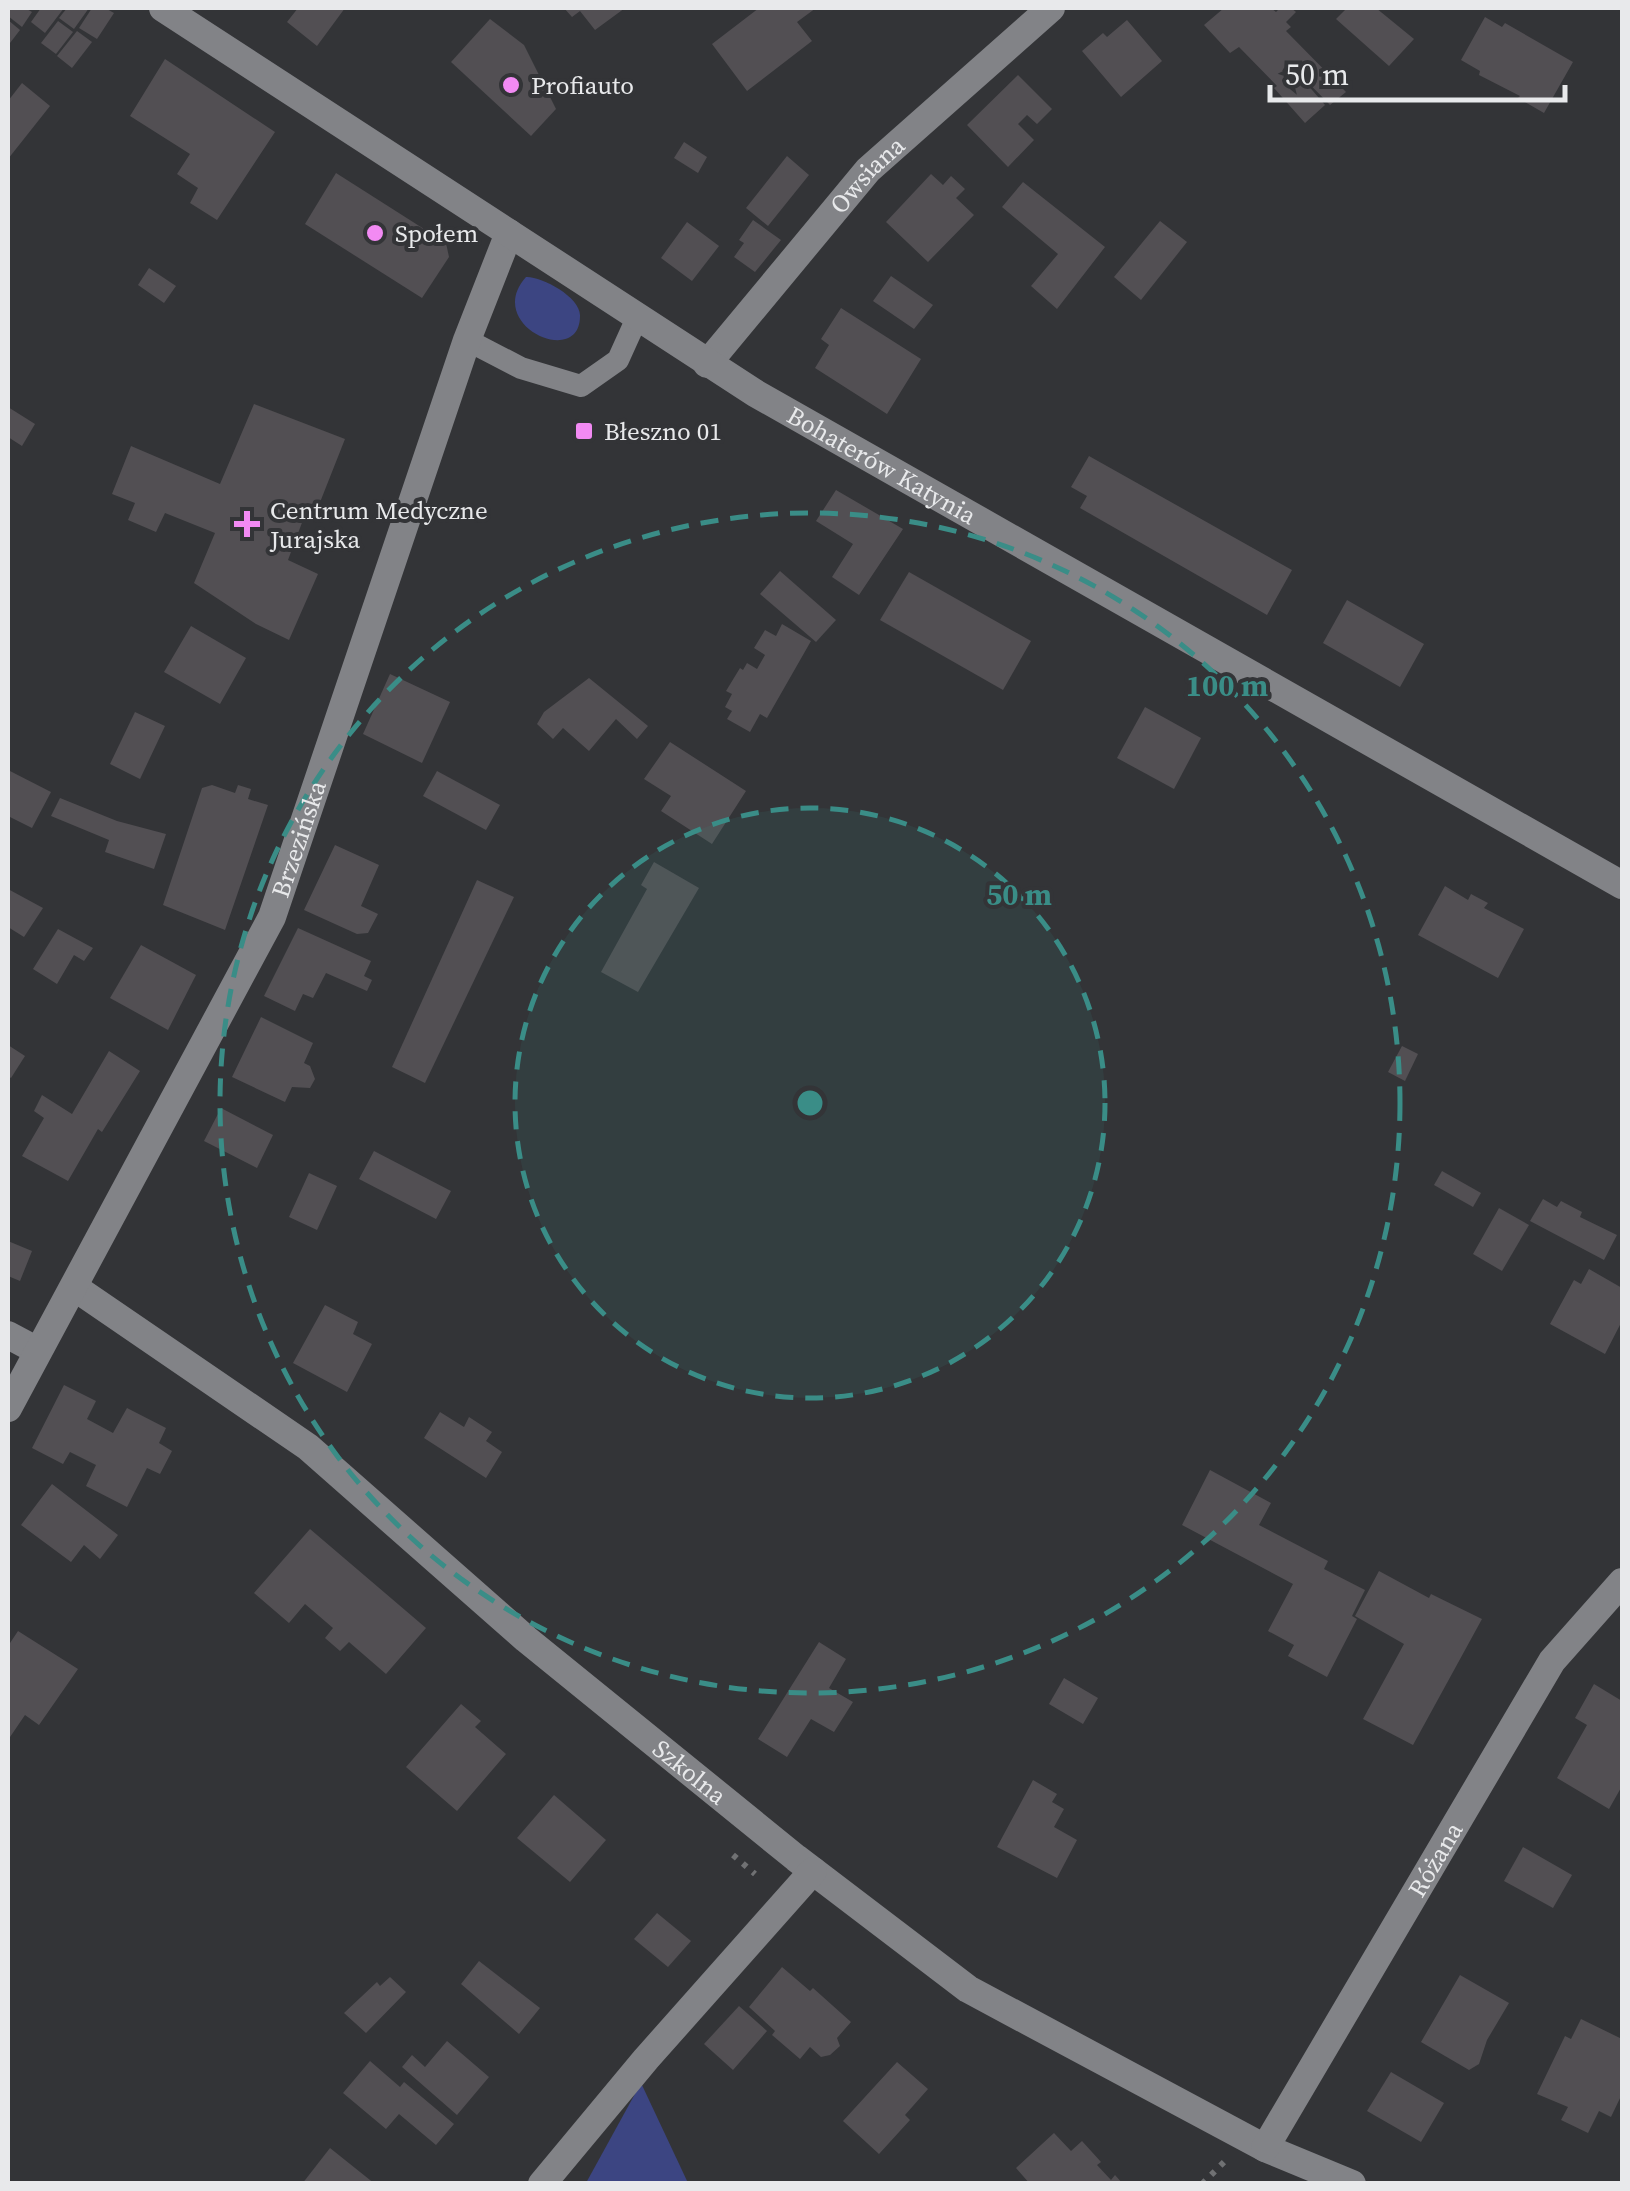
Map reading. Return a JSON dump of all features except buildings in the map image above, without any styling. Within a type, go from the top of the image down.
[{"type":"street","name":"Bohaterów Katynia","points":[[163,8],[707,364],[1622,884]]},
{"type":"street","name":"Owsiana","points":[[707,364],[868,170],[1051,8]]},
{"type":"street","name":"Brzezińska","points":[[8,1408],[272,917],[467,340],[509,233]]},
{"type":"street","name":"Szkolna","points":[[74,1287],[308,1447],[526,1639],[813,1871],[968,1989],[1266,2148],[1352,2184]]},
{"type":"street","points":[[8,1335],[38,1351]]},
{"type":"street","name":"Różana","points":[[1266,2148],[1552,1660],[1622,1582]]},
{"type":"street","points":[[542,2184],[813,1871]]},
{"type":"lane","points":[[467,340],[521,368],[581,386],[618,360],[637,318]]},
{"type":"shaded area","points":[[526,277],[550,284],[574,302],[580,316],[576,332],[566,339],[552,340],[524,324],[516,311],[516,295]]},
{"type":"shaded area","points":[[641,2083],[688,2183],[586,2183]]},
{"type":"place","name":"Profiauto","points":[[511,85]]},
{"type":"place","name":"Społem","points":[[375,233]]},
{"type":"place","name":"Błeszno 01","points":[[584,431]]},
{"type":"place","name":"Centrum Medyczne Jurajska","points":[[247,524]]}]
